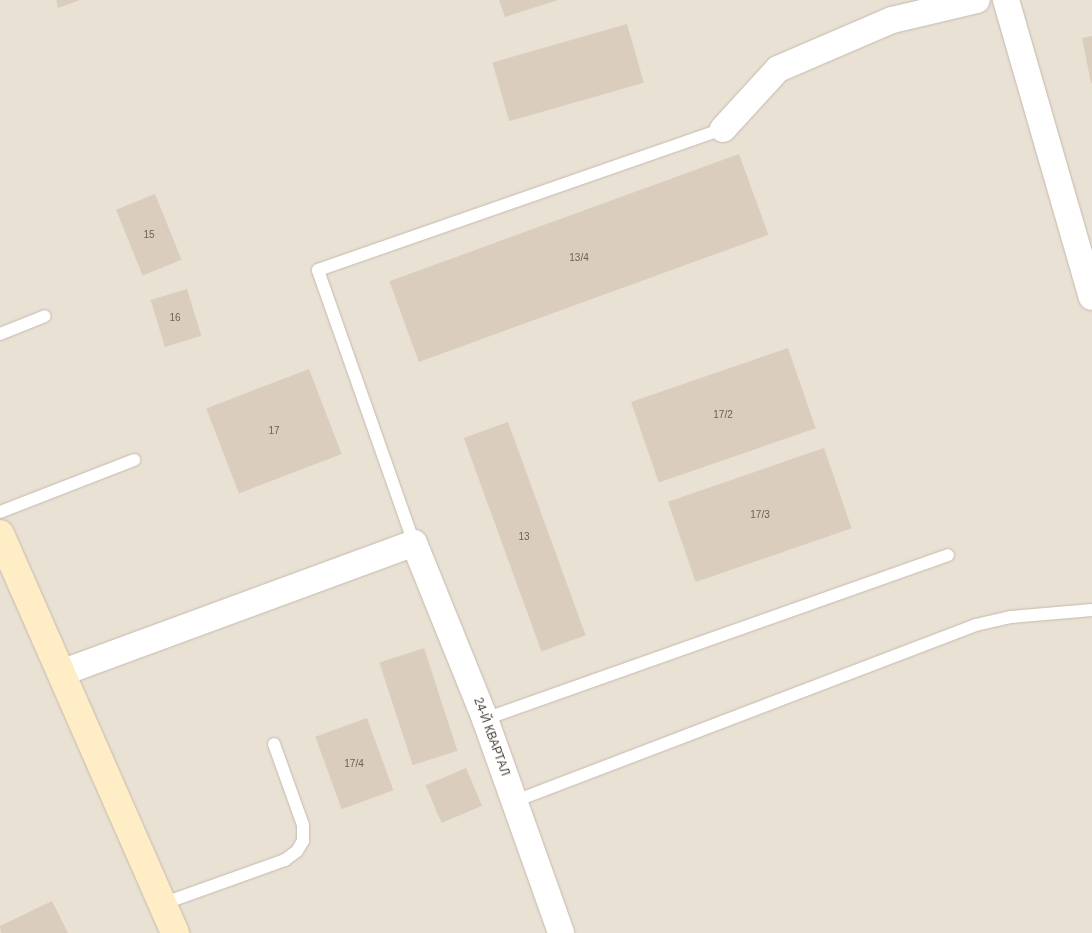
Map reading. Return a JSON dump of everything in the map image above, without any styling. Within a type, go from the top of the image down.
[{"type":"street","points":[[723,129],[778,69],[892,20],[977,0]]},
{"type":"street","points":[[1006,0],[1092,297]]},
{"type":"street","points":[[0,534],[175,933]]},
{"type":"street","points":[[61,673],[414,543]]},
{"type":"street","name":"24-Й КВАРТАЛ","points":[[414,543],[485,719],[561,933]]},
{"type":"lane","points":[[414,543],[318,270],[723,129]]},
{"type":"lane","points":[[0,334],[45,316]]},
{"type":"lane","points":[[0,512],[134,460]]},
{"type":"lane","points":[[485,719],[948,555]]},
{"type":"lane","points":[[515,802],[976,625],[1011,617],[1092,610]]},
{"type":"lane","points":[[162,904],[285,860],[297,851],[303,841],[303,825],[274,744]]},
{"type":"shaded area","points":[[0,0],[1092,0],[1092,933],[0,933]]},
{"type":"building","points":[[56,0],[80,0],[58,8]]},
{"type":"building","points":[[499,0],[558,0],[505,17]]},
{"type":"building","points":[[627,24],[644,83],[509,121],[492,63]]},
{"type":"building","points":[[1092,36],[1092,83],[1091,83],[1082,38]]},
{"type":"building","points":[[739,154],[768,235],[419,362],[389,281]]},
{"type":"building","points":[[155,194],[182,260],[143,276],[116,210]]},
{"type":"building","points":[[187,289],[201,336],[165,347],[151,300]]},
{"type":"building","points":[[788,348],[816,428],[659,482],[631,402]]},
{"type":"building","points":[[309,369],[342,454],[239,493],[206,408]]},
{"type":"building","points":[[508,422],[586,635],[541,651],[464,438]]},
{"type":"building","points":[[824,448],[852,528],[696,582],[668,502]]},
{"type":"building","points":[[424,648],[457,751],[413,765],[379,663]]},
{"type":"building","points":[[367,718],[393,790],[342,809],[315,737]]},
{"type":"building","points":[[466,768],[482,806],[442,823],[425,785]]},
{"type":"building","points":[[52,901],[68,933],[1,933],[0,926]]}]
